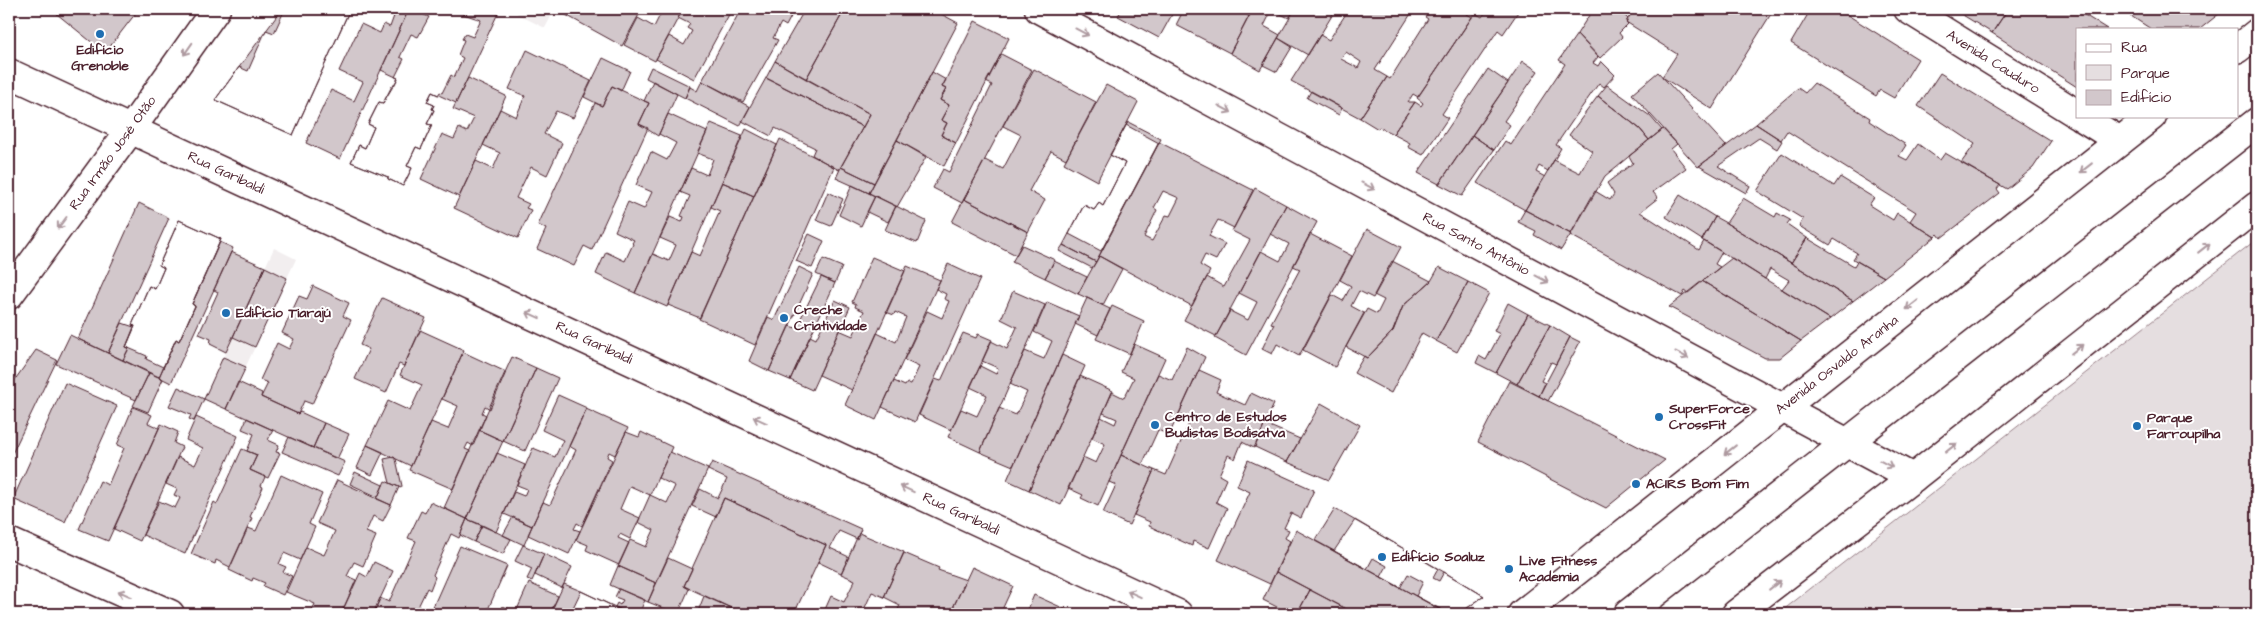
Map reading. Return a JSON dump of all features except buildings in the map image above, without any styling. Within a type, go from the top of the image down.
[{"type":"street","name":"Rua Irmão José Otão","points":[[9,295],[131,129],[216,9]]},
{"type":"street","name":"Rua Santo Antônio","points":[[1039,9],[1913,478]]},
{"type":"street","name":"Avenida Cauduro","points":[[1908,9],[2076,113]]},
{"type":"street","points":[[2238,48],[2257,34]]},
{"type":"street","name":"Rua Garibaldi","points":[[9,73],[1178,614]]},
{"type":"street","name":"Avenida Cauduro","points":[[2084,118],[2120,141]]},
{"type":"street","name":"Avenida Osvaldo Aranha","points":[[1522,614],[2149,118]]},
{"type":"street","points":[[1628,614],[2257,122]]},
{"type":"street","points":[[1736,614],[1913,478],[2257,206]]},
{"type":"street","points":[[9,542],[170,614]]},
{"type":"shaded area","points":[[520,9],[555,9],[545,28],[517,14]]},
{"type":"shaded area","points":[[274,248],[296,259],[226,409],[204,399]]},
{"type":"green space","name":"Parque Farroupilha","points":[[2257,239],[2257,614],[1778,614]]},
{"type":"place","name":"Edifício Grenoble","points":[[100,34]]},
{"type":"place","name":"Edifício Tiarajú","points":[[226,313]]},
{"type":"place","name":"Creche Criatividade","points":[[784,318]]},
{"type":"place","name":"SuperForce CrossFit","points":[[1659,417]]},
{"type":"place","name":"Centro de Estudos Budistas Bodisatva","points":[[1155,425]]},
{"type":"place","name":"Parque Farroupilha","points":[[2137,426]]},
{"type":"place","name":"ACIRS Bom Fim","points":[[1636,484]]},
{"type":"place","name":"Edifício Soaluz","points":[[1382,557]]},
{"type":"place","name":"Live Fitness Academia","points":[[1509,569]]}]
